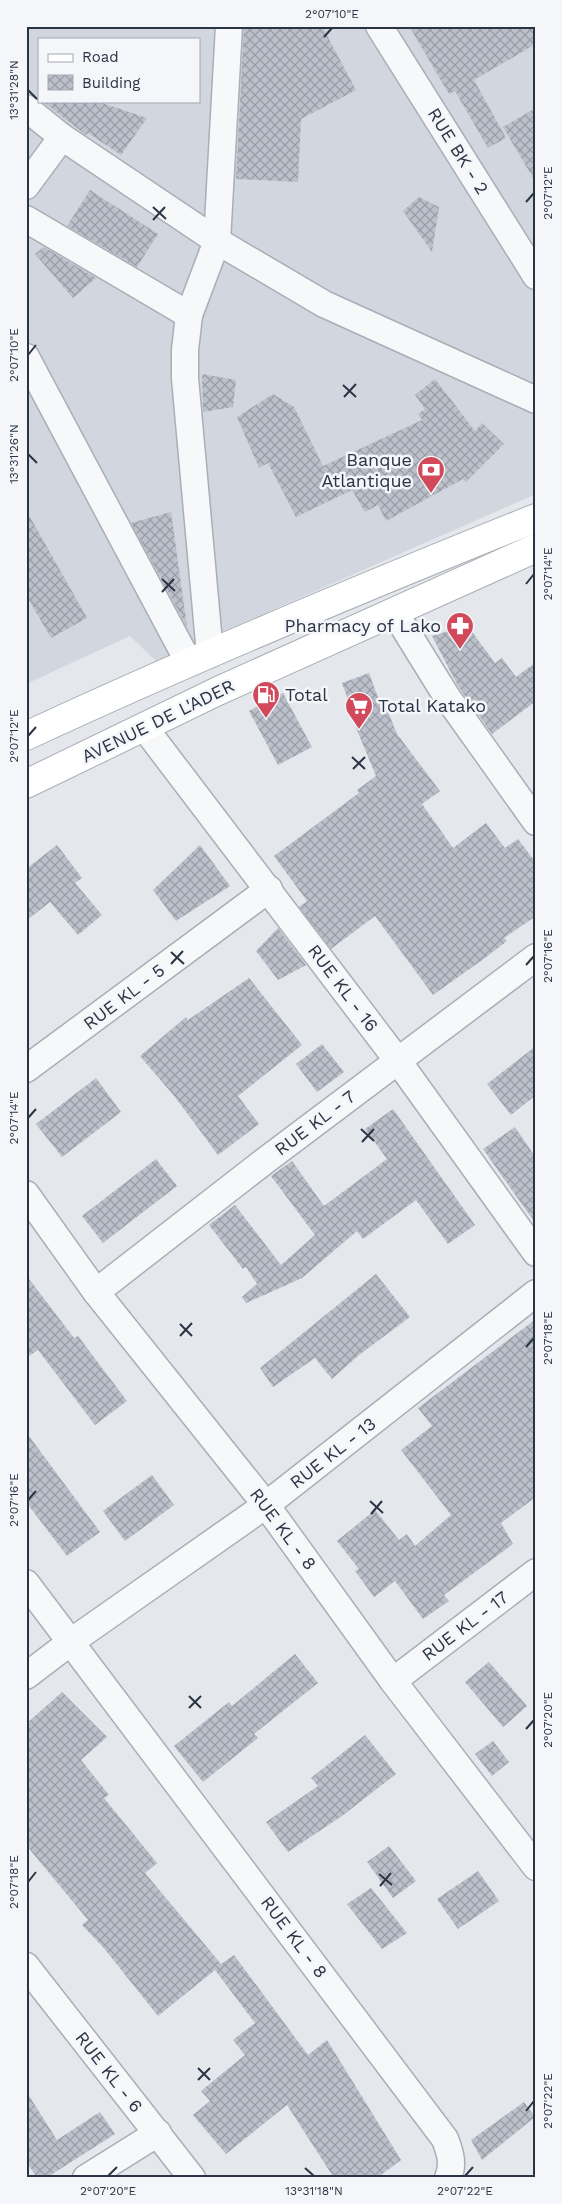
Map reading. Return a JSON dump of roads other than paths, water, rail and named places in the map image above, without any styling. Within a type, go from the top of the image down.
[{"type":"main road","points":[[26,736],[124,690],[362,588],[536,518]]},
{"type":"main road","name":"AVENUE DE L'ADER","points":[[26,784],[293,657],[395,613],[536,548]]},
{"type":"street","points":[[200,658],[185,350],[189,315],[217,242],[229,26]]},
{"type":"street","name":"RUE BK - 2","points":[[379,26],[536,276]]},
{"type":"street","points":[[26,108],[62,137],[217,242],[324,304],[536,400]]},
{"type":"street","points":[[26,186],[62,137]]},
{"type":"street","points":[[26,219],[189,315]]},
{"type":"street","points":[[26,357],[200,658]]},
{"type":"street","points":[[395,613],[447,697],[536,822]]},
{"type":"street","name":"RUE KL - 16","points":[[144,727],[398,1061],[536,1253]]},
{"type":"street","name":"RUE KL - 5","points":[[26,1069],[269,889]]},
{"type":"street","name":"RUE KL - 7","points":[[96,1292],[536,957]]},
{"type":"street","name":"RUE KL - 8","points":[[26,1194],[96,1292],[266,1505],[393,1681],[534,1862]]},
{"type":"street","name":"RUE KL - 13","points":[[26,1676],[72,1641],[266,1505],[536,1292]]},
{"type":"street","name":"RUE KL - 17","points":[[393,1681],[536,1572]]},
{"type":"street","name":"RUE KL - 8","points":[[26,1583],[72,1641],[446,2139],[451,2154],[451,2170],[448,2178]]},
{"type":"street","name":"RUE KL - 6","points":[[26,1966],[192,2178]]},
{"type":"street","points":[[86,2178],[158,2133]]},
{"type":"place","name":"Banque Atlantique","points":[[431,494]]},
{"type":"place","name":"Pharmacy of Lako","points":[[460,650]]},
{"type":"place","name":"Total","points":[[266,719]]},
{"type":"place","name":"Total Katako","points":[[359,730]]}]
